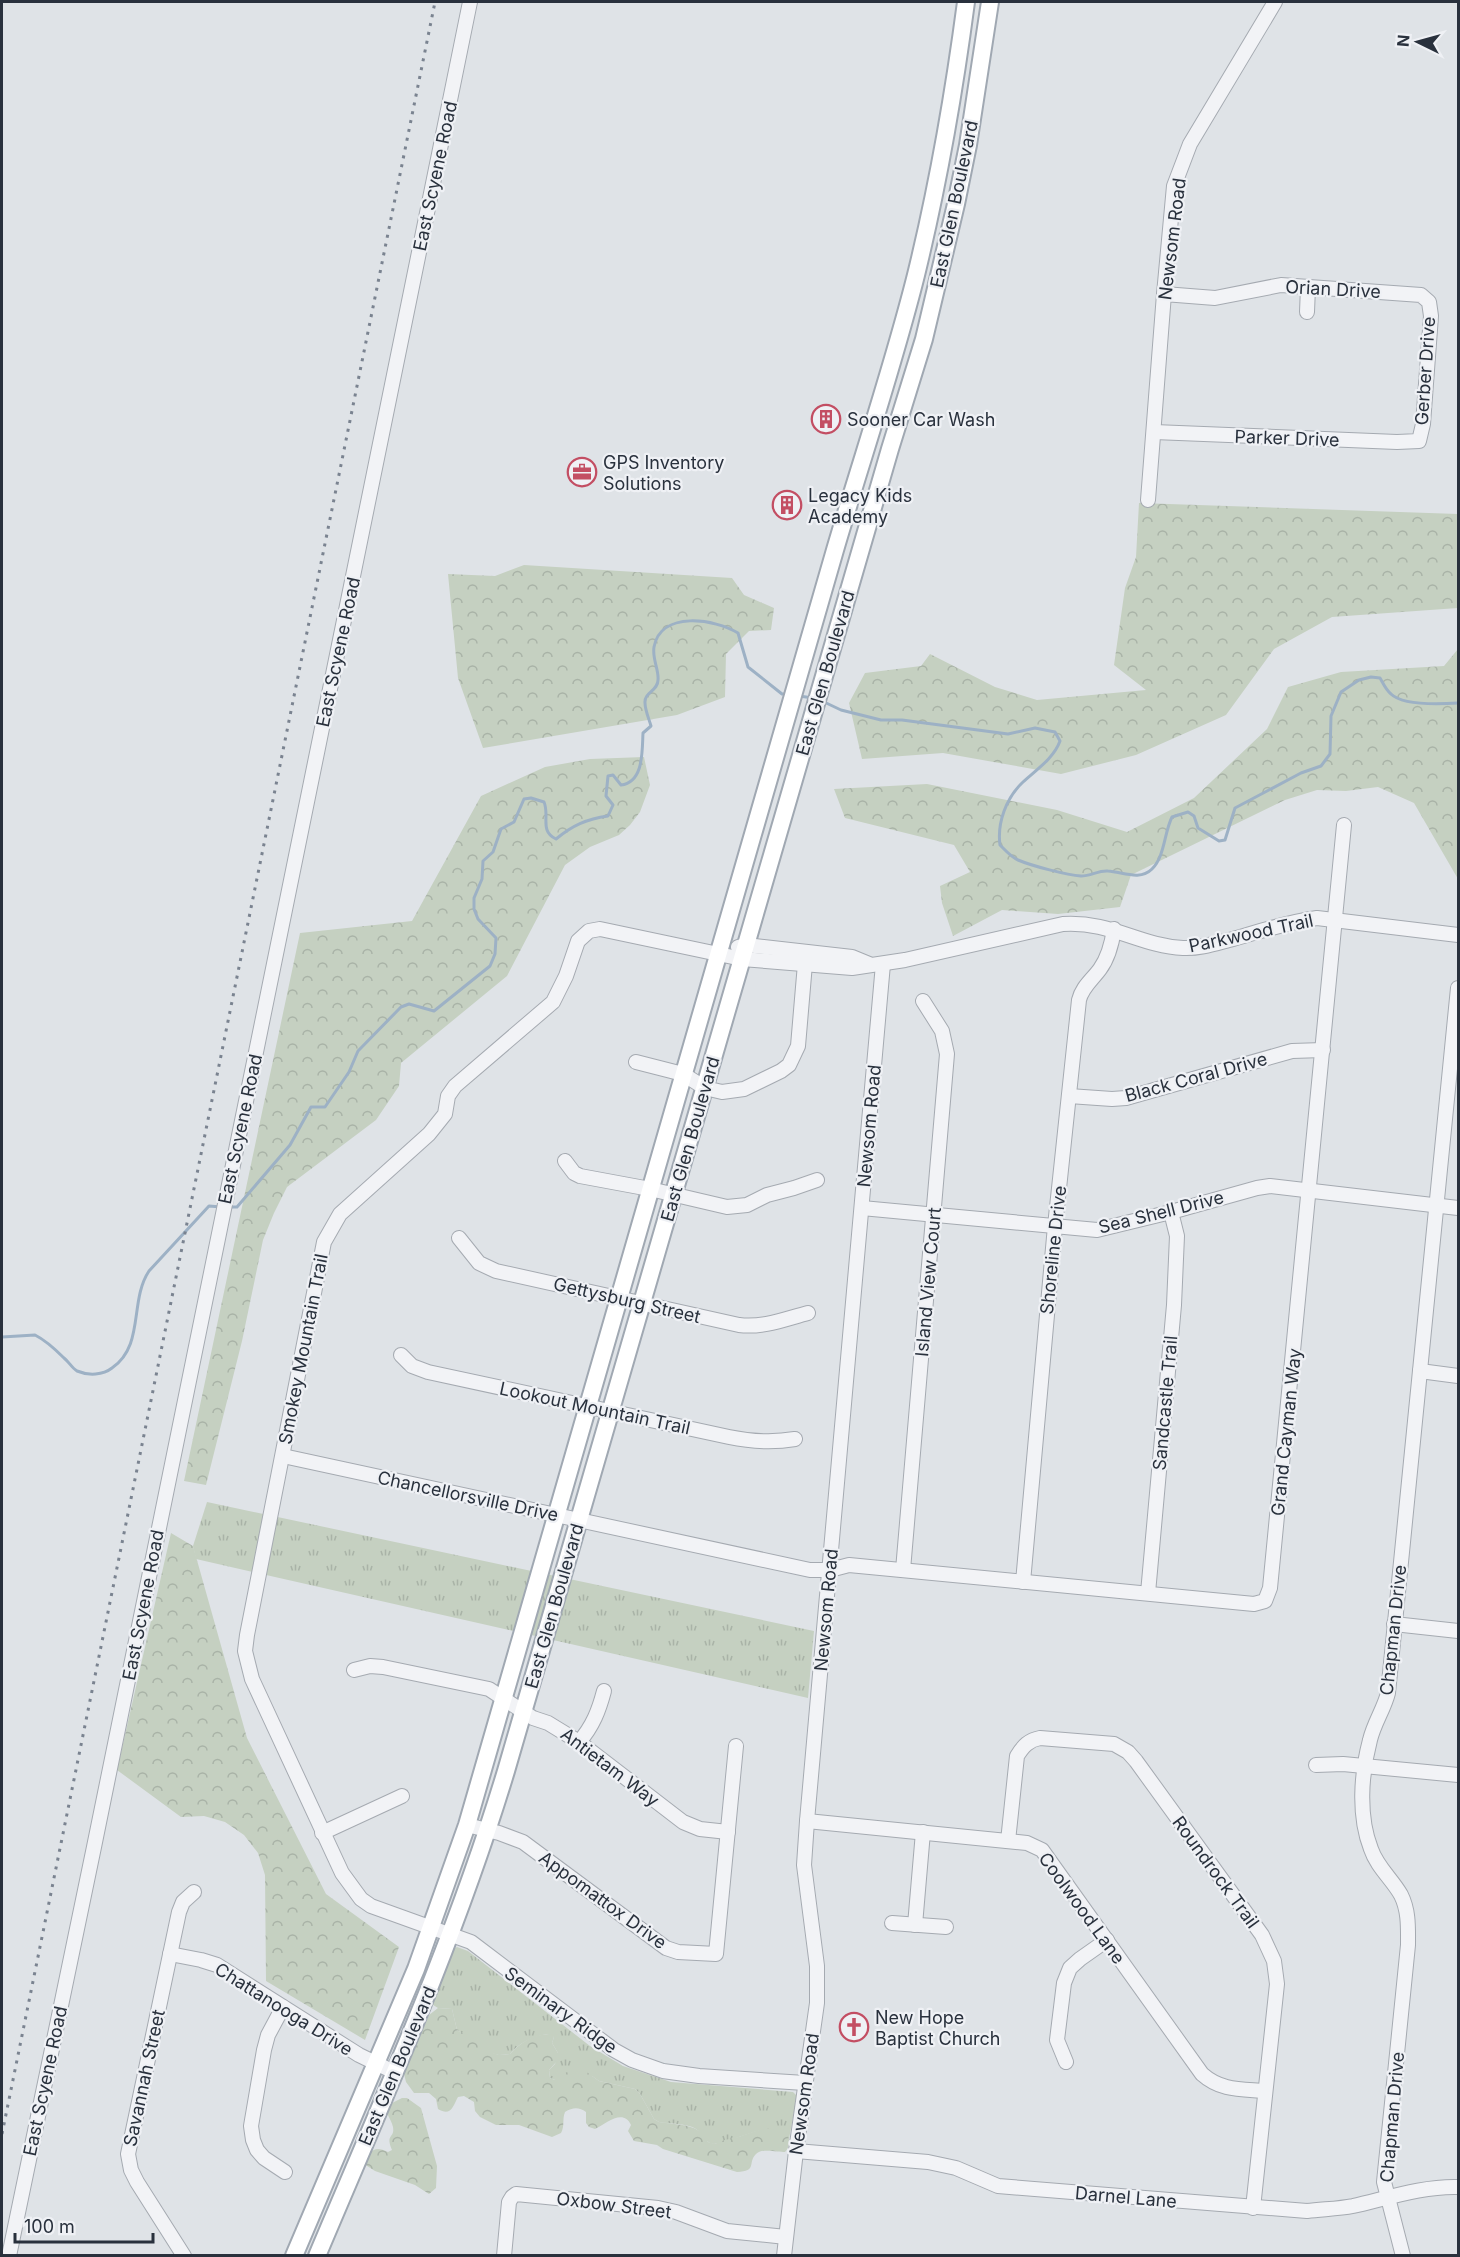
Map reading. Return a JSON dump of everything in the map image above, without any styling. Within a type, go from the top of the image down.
[{"type":"main road","name":"East Glen Boulevard","points":[[294,2256],[432,1928],[467,1825],[718,953],[867,442],[889,375],[916,274],[943,148],[966,2]]},
{"type":"main road","name":"East Glen Boulevard","points":[[317,2256],[451,1935],[488,1830],[524,1712],[826,668],[924,339],[970,134],[990,2]]},
{"type":"main road","points":[[867,442],[890,449]]},
{"type":"street","name":"East Scyene Road","points":[[9,2256],[470,2]]},
{"type":"street","name":"Newsom Road","points":[[1149,500],[1174,186],[1190,144],[1275,2]]},
{"type":"street","name":"Orian Drive","points":[[1164,294],[1215,298],[1281,285],[1409,293],[1421,295],[1430,302]]},
{"type":"street","points":[[1307,312],[1308,287]]},
{"type":"street","name":"Gerber Drive","points":[[1419,441],[1423,424],[1431,316],[1430,302]]},
{"type":"street","name":"Parker Drive","points":[[1154,432],[1419,441]]},
{"type":"street","name":"Grand Cayman Way","points":[[830,1570],[849,1565],[1254,1604],[1265,1600],[1269,1595],[1344,825]]},
{"type":"street","name":"Parkwood Trail","points":[[718,953],[744,952],[806,958],[852,968],[1004,939],[1063,924],[1091,924],[1166,946],[1186,948],[1317,918],[1458,935]]},
{"type":"street","name":"Smokey Mountain Trail","points":[[432,1928],[385,1912],[361,1899],[342,1874],[252,1679],[245,1651],[324,1242],[339,1214],[429,1134],[445,1114],[448,1096],[455,1086],[553,1002],[566,976],[578,941],[589,931],[600,928],[718,953]]},
{"type":"street","name":"Shoreline Drive","points":[[1023,1582],[1055,1226],[1081,994],[1102,966],[1113,940],[1114,929]]},
{"type":"street","points":[[636,1062],[683,1074],[705,1088],[722,1092],[737,1092],[781,1071],[789,1065],[798,1046],[806,958]]},
{"type":"street","name":"Newsom Road","points":[[784,2256],[795,2151],[817,2003],[817,1966],[804,1864],[862,1208],[876,964]]},
{"type":"street","name":"Chapman Drive","points":[[1403,2256],[1384,2182],[1408,1945],[1408,1917],[1401,1895],[1378,1864],[1371,1849],[1363,1822],[1362,1790],[1370,1741],[1385,1707],[1388,1693],[1458,988]]},
{"type":"street","name":"Island View Court","points":[[903,1570],[947,1054],[942,1031],[923,1001]]},
{"type":"street","name":"Black Coral Drive","points":[[1069,1096],[1126,1098],[1292,1051],[1323,1050]]},
{"type":"street","points":[[565,1161],[574,1173],[580,1176],[727,1207],[747,1205],[766,1195],[817,1180]]},
{"type":"street","name":"Sea Shell Drive","points":[[862,1208],[1097,1230],[1270,1186],[1458,1208]]},
{"type":"street","name":"Sandcastle Trail","points":[[1148,1593],[1174,1305],[1177,1236],[1171,1212]]},
{"type":"street","name":"Gettysburg Street","points":[[459,1238],[479,1263],[496,1271],[642,1303],[752,1326],[808,1313]]},
{"type":"street","name":"Lookout Mountain Trail","points":[[401,1355],[412,1366],[428,1372],[611,1412],[757,1443],[775,1443],[795,1439]]},
{"type":"street","points":[[1420,1371],[1458,1376]]},
{"type":"street","name":"Chancellorsville Drive","points":[[283,1456],[790,1567],[830,1570]]},
{"type":"street","points":[[1394,1624],[1458,1631]]},
{"type":"street","name":"Antietam Way","points":[[354,1670],[370,1666],[383,1667],[489,1689],[503,1696],[533,1718],[548,1723],[579,1742],[683,1822],[700,1829],[728,1832]]},
{"type":"street","points":[[579,1742],[590,1729],[598,1714],[604,1691]]},
{"type":"street","name":"Roundrock Trail","points":[[1008,1841],[1017,1756],[1021,1749],[1032,1740],[1040,1738],[1114,1744],[1128,1752],[1269,1947],[1277,1984],[1253,2208]]},
{"type":"street","name":"Appomattox Drive","points":[[467,1825],[523,1842],[666,1948],[678,1952],[716,1954],[736,1746]]},
{"type":"street","points":[[1316,1765],[1332,1764],[1458,1775]]},
{"type":"street","points":[[322,1833],[402,1796]]},
{"type":"street","name":"Coolwood Lane","points":[[807,1821],[1027,1843],[1042,1850],[1202,2074],[1213,2083],[1228,2088],[1265,2091]]},
{"type":"street","points":[[915,1924],[923,1832]]},
{"type":"street","name":"Savannah Street","points":[[184,2256],[137,2182],[131,2170],[128,2154],[179,1912],[183,1902],[194,1892]]},
{"type":"street","points":[[892,1923],[946,1927]]},
{"type":"street","name":"Seminary Ridge","points":[[432,1928],[471,1942],[614,2050],[632,2060],[663,2071],[699,2076],[806,2083]]},
{"type":"street","points":[[1066,2062],[1058,2040],[1064,1983],[1070,1968],[1107,1940]]},
{"type":"street","name":"Chattanooga Drive","points":[[170,1954],[217,1965],[375,2063],[394,2072]]},
{"type":"street","points":[[283,2007],[268,2035],[251,2126],[257,2150],[264,2158],[285,2172]]},
{"type":"street","name":"Darnel Lane","points":[[795,2151],[928,2162],[956,2168],[998,2186],[1307,2211],[1352,2206],[1444,2187],[1458,2187]]},
{"type":"street","name":"Oxbow Street","points":[[504,2256],[509,2202],[516,2194],[658,2208],[676,2212],[727,2231],[786,2237]]},
{"type":"green space","points":[[1139,503],[1458,514],[1458,608],[1332,617],[1274,649],[1226,715],[1136,755],[1061,774],[943,753],[862,759],[849,703],[865,673],[921,666],[930,654],[995,687],[1037,700],[1146,690],[1114,665],[1125,588],[1136,557]]},
{"type":"green space","points":[[524,565],[732,578],[744,595],[774,608],[771,630],[749,631],[726,654],[725,697],[677,715],[483,748],[458,678],[448,574],[495,576]]},
{"type":"green space","points":[[1458,649],[1458,879],[1414,803],[1378,787],[1346,791],[1317,790],[1285,800],[1131,875],[1120,907],[1058,914],[1002,910],[953,936],[942,903],[940,886],[970,872],[954,845],[845,818],[834,789],[927,784],[1057,810],[1127,832],[1194,798],[1267,729],[1288,687],[1341,672],[1444,666]]},
{"type":"green space","points":[[644,757],[650,785],[640,812],[619,835],[590,847],[565,865],[507,976],[401,1063],[399,1086],[376,1120],[287,1187],[263,1240],[242,1341],[206,1485],[184,1481],[300,933],[412,921],[481,796],[545,767],[590,759]]},
{"type":"green space","points":[[207,1502],[814,1631],[808,1698],[196,1559],[193,1546]]},
{"type":"green space","points":[[171,1533],[193,1546],[247,1738],[326,1894],[399,1947],[365,2040],[266,1981],[265,1875],[258,1853],[244,1835],[225,1822],[204,1816],[181,1817],[117,1770]]},
{"type":"green space","points":[[457,1947],[468,1951],[590,2046],[623,2066],[671,2082],[793,2092],[797,2096],[789,2139],[782,2132],[764,2130],[723,2143],[711,2144],[692,2127],[659,2122],[654,2119],[635,2089],[599,2081],[592,2076],[555,2080],[550,2078],[549,2070],[555,2064],[558,2053],[552,2043],[554,2037],[547,2034],[527,2041],[510,2054],[490,2053],[457,2030],[452,2009],[438,2008],[430,2003],[451,1950]]},
{"type":"green space","points":[[438,2008],[452,2009],[457,2030],[499,2055],[510,2054],[529,2039],[552,2034],[554,2037],[552,2043],[559,2059],[549,2070],[550,2078],[555,2080],[564,2073],[584,2070],[599,2081],[635,2089],[654,2119],[659,2122],[694,2128],[700,2131],[708,2142],[715,2144],[769,2128],[787,2135],[788,2146],[785,2152],[759,2152],[753,2157],[748,2170],[737,2172],[663,2149],[657,2145],[634,2141],[628,2131],[631,2125],[624,2118],[619,2117],[595,2129],[589,2127],[586,2123],[586,2112],[578,2108],[565,2112],[561,2133],[552,2137],[519,2125],[496,2125],[480,2117],[475,2111],[474,2102],[464,2096],[458,2097],[449,2111],[442,2111],[438,2109],[436,2099],[429,2093],[414,2093],[406,2082],[404,2074],[429,2015]]},
{"type":"green space","points":[[407,2098],[421,2108],[437,2166],[436,2188],[429,2194],[415,2185],[375,2171],[364,2164],[373,2150],[388,2152],[392,2150],[389,2141],[393,2127],[387,2113],[392,2103]]},
{"type":"waterway","points":[[227,1207],[237,1207],[290,1145],[311,1107],[325,1107],[349,1072],[358,1051],[401,1007],[409,1004],[434,1011],[490,966],[495,954],[496,938],[478,919],[474,909],[474,898],[482,879],[483,861],[493,852],[501,829],[514,822],[524,799],[531,798],[544,802],[546,827],[551,836],[556,839],[581,823],[608,816],[613,805],[606,796],[608,776],[613,775],[621,785],[629,783],[638,772],[642,757],[643,733],[651,726],[645,699],[656,687],[658,680],[654,647],[659,635],[667,627],[690,621],[703,622],[716,624],[738,633],[748,667],[782,694],[786,694]]},
{"type":"waterway","points":[[822,701],[841,710],[881,720],[902,720],[1008,734],[1035,728],[1055,732],[1060,741],[1054,753],[1017,788],[1007,803],[1001,820],[1000,845],[1013,857],[1024,862],[1081,876],[1105,871],[1137,875],[1147,873],[1159,858],[1172,817],[1188,812],[1194,816],[1198,828],[1219,841],[1225,840],[1235,808],[1301,773],[1321,766],[1330,754],[1331,716],[1341,692],[1359,680],[1371,677],[1380,678],[1389,692],[1404,701],[1458,703]]},
{"type":"waterway","points":[[799,696],[813,698]]},
{"type":"waterway","points":[[2,1337],[35,1335],[77,1371],[86,1374],[96,1374],[112,1368],[129,1347],[139,1296],[149,1271],[209,1206],[221,1207]]},
{"type":"railway","points":[[2,2134],[435,2]]},
{"type":"place","name":"Sooner Car Wash","points":[[826,419]]},
{"type":"place","name":"GPS Inventory Solutions","points":[[582,472]]},
{"type":"place","name":"Legacy Kids Academy","points":[[787,505]]},
{"type":"place","name":"New Hope Baptist Church","points":[[854,2027]]}]
